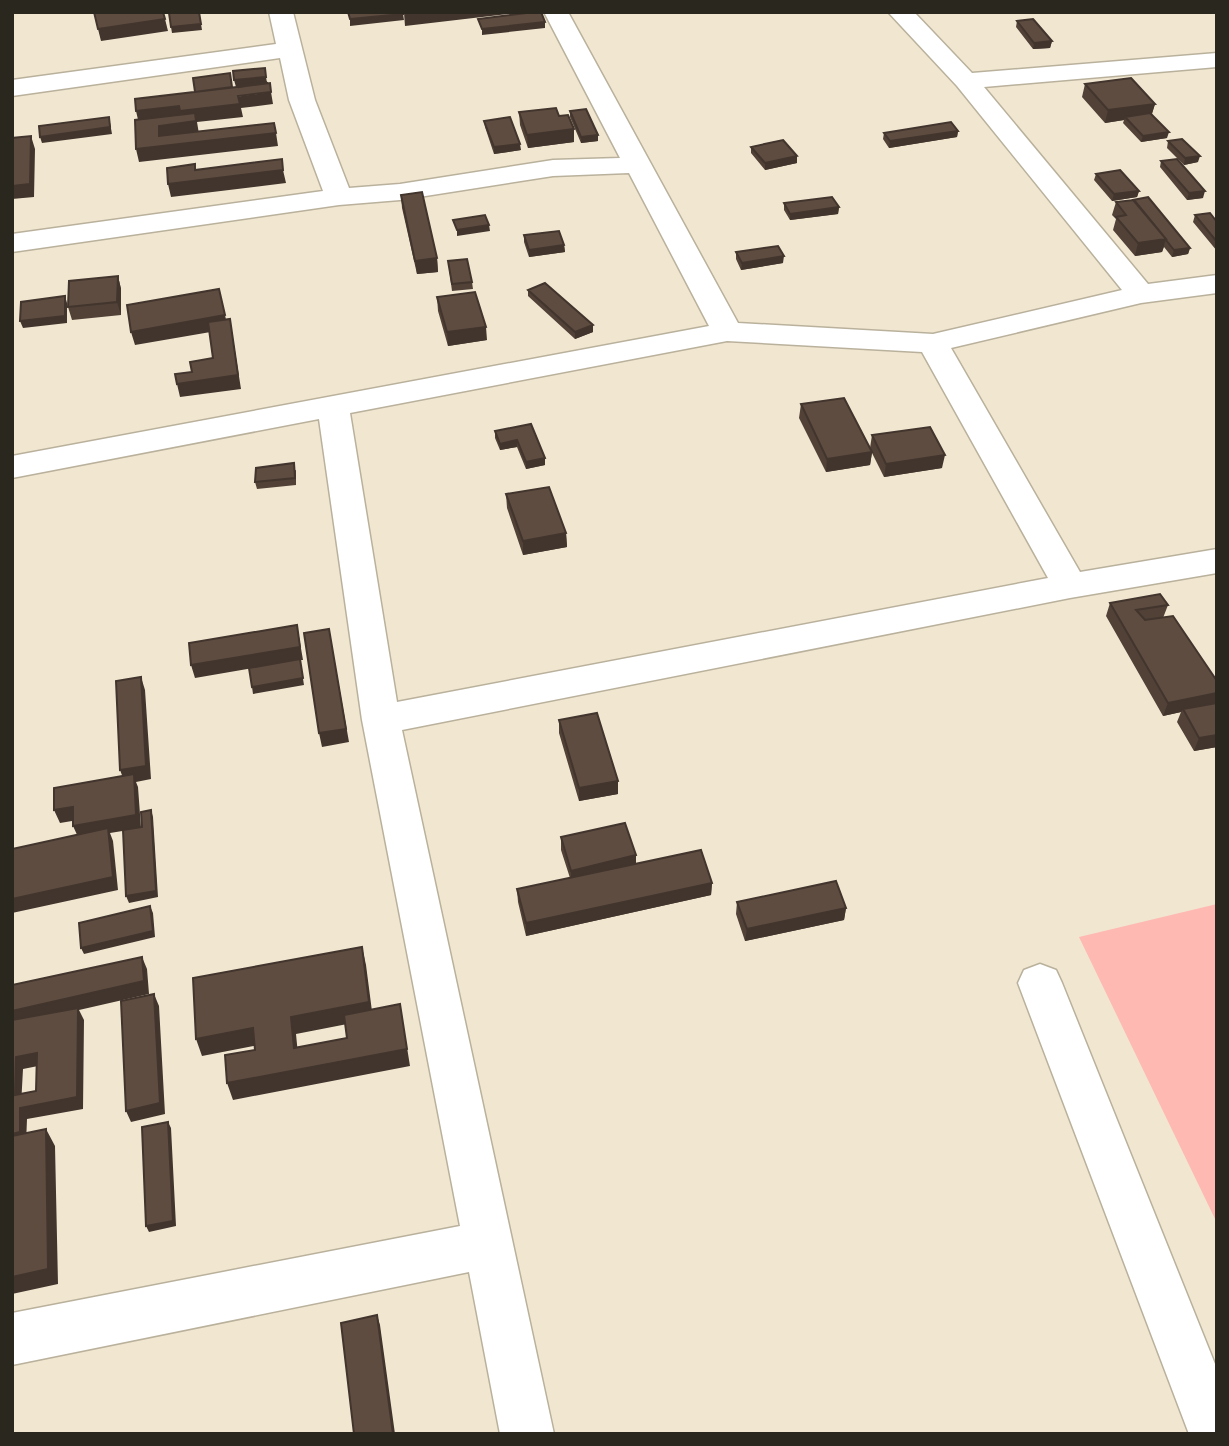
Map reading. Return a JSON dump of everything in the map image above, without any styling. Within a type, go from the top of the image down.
[{"type":"street","points":[[281,12],[302,100],[339,197]]},
{"type":"street","points":[[556,12],[727,332]]},
{"type":"street","points":[[900,12],[966,81],[1140,294]]},
{"type":"street","points":[[12,88],[290,49]]},
{"type":"street","points":[[966,81],[1217,60]]},
{"type":"street","points":[[12,243],[553,169],[638,165]]},
{"type":"street","points":[[12,467],[727,332],[867,342],[933,343],[1140,294],[1217,284]]},
{"type":"street","points":[[933,343],[1070,586]]},
{"type":"street","points":[[332,408],[381,720],[486,1245],[527,1434]]},
{"type":"street","points":[[381,720],[1070,586],[1217,561]]},
{"type":"street","points":[[1040,983],[1216,1434]]},
{"type":"street","points":[[12,1339],[486,1245]]},
{"type":"shaded area","points":[[1217,904],[1217,1223],[1079,937]]},
{"type":"building","points":[[94,12],[163,12],[165,19],[98,29]]},
{"type":"building","points":[[199,12],[201,24],[171,27],[169,13]]},
{"type":"building","points":[[348,12],[403,12],[403,14],[350,19]]},
{"type":"building","points":[[541,12],[545,22],[482,29],[478,19]]},
{"type":"building","points":[[1033,19],[1052,41],[1034,43],[1017,21]]},
{"type":"building","points":[[265,68],[266,77],[234,80],[233,71]]},
{"type":"building","points":[[230,73],[232,87],[195,92],[193,78]]},
{"type":"building","points":[[1131,78],[1155,104],[1108,110],[1085,84]]},
{"type":"building","points":[[267,83],[239,87],[239,85]]},
{"type":"building","points":[[270,83],[271,92],[238,96],[240,104],[180,111],[179,106],[136,111],[135,99]]},
{"type":"building","points":[[556,108],[559,116],[568,115],[574,129],[527,135],[519,112]]},
{"type":"building","points":[[586,109],[598,135],[581,137],[570,111]]},
{"type":"building","points":[[195,113],[196,121],[159,126],[159,136],[274,123],[276,133],[136,149],[135,120]]},
{"type":"building","points":[[1150,113],[1169,132],[1143,136],[1125,117]]},
{"type":"building","points":[[109,117],[110,127],[40,137],[39,126]]},
{"type":"building","points":[[510,117],[520,144],[494,147],[484,121]]},
{"type":"building","points":[[951,122],[958,131],[890,141],[884,133]]},
{"type":"building","points":[[31,136],[30,184],[12,186],[12,138]]},
{"type":"building","points":[[1182,139],[1200,156],[1185,158],[1168,141]]},
{"type":"building","points":[[783,140],[797,156],[765,163],[751,147]]},
{"type":"building","points":[[282,159],[283,170],[168,184],[167,168],[195,164],[195,170]]},
{"type":"building","points":[[1177,159],[1205,191],[1189,193],[1161,161]]},
{"type":"building","points":[[1120,170],[1139,191],[1114,194],[1096,174]]},
{"type":"building","points":[[422,192],[437,258],[415,261],[401,195]]},
{"type":"building","points":[[832,197],[839,207],[790,214],[784,203]]},
{"type":"building","points":[[1148,197],[1190,248],[1174,250],[1133,200]]},
{"type":"building","points":[[1134,200],[1166,239],[1138,243],[1116,217],[1126,215],[1116,202]]},
{"type":"building","points":[[1210,213],[1217,222],[1217,242],[1195,215]]},
{"type":"building","points":[[485,215],[489,225],[457,230],[453,220]]},
{"type":"building","points":[[559,231],[564,245],[529,250],[524,235]]},
{"type":"building","points":[[778,246],[784,256],[742,263],[736,252]]},
{"type":"building","points":[[467,259],[472,282],[452,284],[448,261]]},
{"type":"building","points":[[118,276],[117,302],[68,307],[69,281]]},
{"type":"building","points":[[545,283],[593,325],[575,332],[528,290]]},
{"type":"building","points":[[219,289],[225,315],[131,332],[127,305]]},
{"type":"building","points":[[475,292],[486,327],[447,332],[437,297]]},
{"type":"building","points":[[65,296],[65,316],[20,321],[21,302]]},
{"type":"building","points":[[230,319],[238,375],[177,384],[175,374],[192,372],[190,362],[213,358],[208,322]]},
{"type":"building","points":[[844,398],[872,452],[827,459],[801,404]]},
{"type":"building","points":[[531,424],[545,458],[526,462],[517,440],[500,444],[495,431]]},
{"type":"building","points":[[930,427],[945,455],[886,464],[872,435]]},
{"type":"building","points":[[294,463],[295,478],[255,482],[256,468]]},
{"type":"building","points":[[549,487],[566,533],[523,541],[506,494]]},
{"type":"building","points":[[1160,594],[1168,605],[1136,610],[1145,620],[1173,616],[1217,681],[1217,693],[1168,703],[1110,603]]},
{"type":"building","points":[[297,625],[300,647],[191,665],[189,643]]},
{"type":"building","points":[[329,629],[346,729],[319,733],[304,633]]},
{"type":"building","points":[[300,659],[303,678],[252,687],[249,668]]},
{"type":"building","points":[[141,677],[146,766],[120,770],[116,681]]},
{"type":"building","points":[[1217,703],[1217,735],[1199,738],[1183,709]]},
{"type":"building","points":[[597,713],[618,781],[579,788],[559,720]]},
{"type":"building","points":[[134,774],[136,815],[73,826],[73,807],[54,810],[54,788]]},
{"type":"building","points":[[151,810],[156,891],[126,896],[123,830],[142,827],[141,812]]},
{"type":"building","points":[[625,823],[636,855],[571,871],[561,837]]},
{"type":"building","points":[[108,828],[113,877],[12,899],[12,849]]},
{"type":"building","points":[[701,850],[712,883],[526,923],[517,889]]},
{"type":"building","points":[[836,881],[846,908],[747,929],[737,902]]},
{"type":"building","points":[[150,906],[153,931],[81,948],[79,923]]},
{"type":"building","points":[[362,947],[369,1002],[291,1017],[294,1048],[347,1038],[344,1015],[400,1004],[407,1049],[227,1083],[225,1055],[255,1050],[253,1028],[196,1039],[193,978]]},
{"type":"building","points":[[142,957],[144,981],[12,1011],[12,985]]},
{"type":"building","points":[[154,994],[160,1103],[126,1111],[121,1001]]},
{"type":"building","points":[[78,1008],[77,1097],[20,1108],[20,1132],[12,1134],[12,1020]],"holes":[[[37,1053],[36,1091],[15,1095],[16,1057]]]},
{"type":"building","points":[[168,1122],[173,1221],[146,1226],[142,1127]]},
{"type":"building","points":[[46,1129],[48,1269],[12,1277],[12,1136]]},
{"type":"building","points":[[377,1315],[393,1434],[354,1434],[341,1323]]}]
